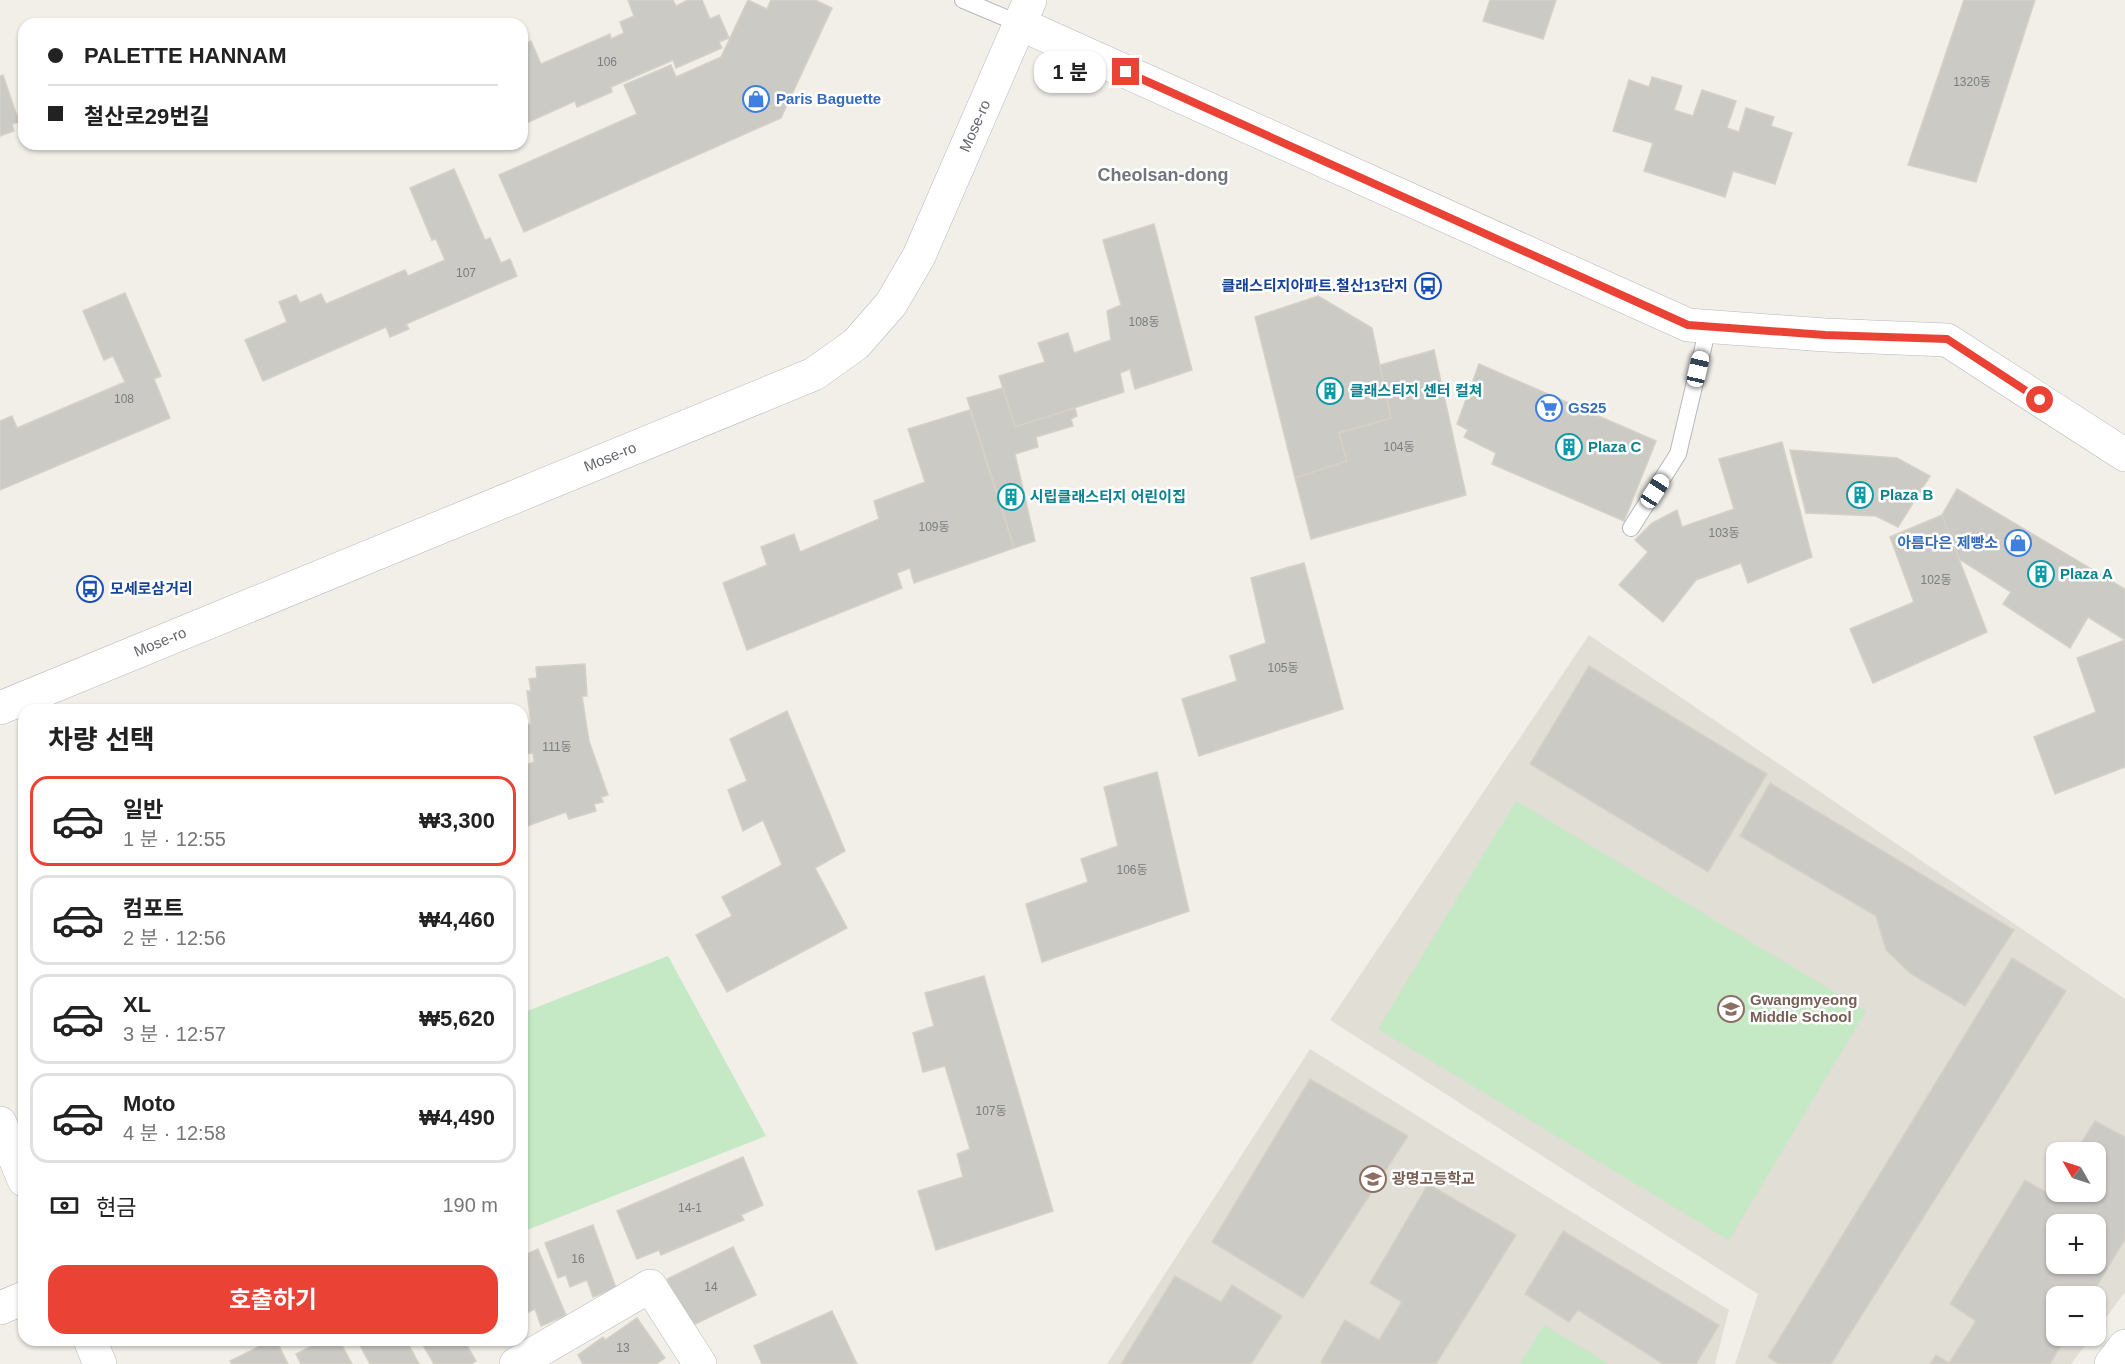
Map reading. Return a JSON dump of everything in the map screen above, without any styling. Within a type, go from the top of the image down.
[{"type":"street","points":[[1025,12],[1688,325],[1825,335],[1947,339],[2125,455]]},
{"type":"street","name":"Mose-ro","points":[[0,708],[814,374],[856,344],[891,304],[919,256],[1025,12]]},
{"type":"street","points":[[0,1123],[18,1166]]},
{"type":"street","points":[[516,1364],[650,1287],[700,1364]]},
{"type":"street","points":[[0,1308],[18,1300]]},
{"type":"street","points":[[92,1346],[100,1364]]},
{"type":"street","points":[[2111,1364],[2125,1346]]},
{"type":"lane","points":[[963,0],[1025,12]]},
{"type":"lane","points":[[1631,528],[1678,454],[1708,327]]},
{"type":"shaded area","name":"Gwangmyeong Middle School","points":[[1589,635],[2125,999],[2125,1292],[2106,1318],[2106,1286],[2046,1286],[2046,1346],[2085,1346],[2071,1364],[1735,1364],[1758,1294],[1330,1020]]},
{"type":"shaded area","name":"광명고등학교","points":[[1310,1049],[1729,1310],[1715,1364],[1107,1364]]},
{"type":"green space","points":[[1516,801],[1866,1011],[1729,1240],[1378,1029]]},
{"type":"green space","points":[[668,956],[766,1136],[528,1230],[528,1011]]},
{"type":"green space","points":[[1544,1325],[1609,1364],[1520,1364]]},
{"type":"building","points":[[628,0],[673,0],[676,6],[688,0],[702,0],[710,19],[719,15],[729,38],[719,42],[722,48],[676,68],[673,60],[611,87],[612,92],[577,107],[575,101],[528,122],[528,42],[531,41],[541,64],[610,34],[611,39],[624,33],[620,22],[634,16]]},
{"type":"building","points":[[748,0],[767,9],[771,0],[815,0],[832,8],[781,118],[524,232],[499,175],[637,114],[624,85],[671,65],[676,77],[721,57]]},
{"type":"building","points":[[1490,0],[1556,0],[1543,39],[1483,21]]},
{"type":"building","points":[[1964,0],[2035,0],[1976,182],[1908,165]]},
{"type":"building","points":[[3,75],[18,122],[12,124],[14,131],[0,136],[0,76]]},
{"type":"building","points":[[1652,77],[1682,86],[1674,110],[1693,116],[1702,90],[1736,101],[1727,128],[1739,132],[1746,108],[1774,117],[1771,126],[1792,133],[1775,184],[1733,171],[1725,197],[1644,171],[1653,143],[1613,131],[1629,80],[1649,87]]},
{"type":"building","points":[[454,169],[485,240],[490,238],[501,263],[510,259],[517,276],[406,324],[409,329],[390,337],[386,327],[263,381],[245,340],[287,322],[279,302],[296,295],[300,303],[321,294],[326,304],[405,270],[408,276],[445,260],[436,239],[432,240],[410,188]]},
{"type":"building","points":[[1154,224],[1192,370],[1135,389],[1130,369],[1120,373],[1124,392],[1015,427],[999,376],[1045,362],[1038,343],[1068,333],[1074,353],[1111,340],[1107,311],[1121,305],[1103,240]]},
{"type":"building","points":[[125,293],[161,376],[154,379],[170,418],[0,490],[0,421],[12,416],[17,428],[125,382],[113,356],[104,360],[83,311]]},
{"type":"building","name":"클래스티지 센터 컬쳐","points":[[1318,296],[1372,328],[1391,418],[1339,433],[1347,461],[1295,478],[1255,317]]},
{"type":"building","points":[[1434,350],[1466,495],[1311,539],[1295,478],[1347,461],[1339,433],[1391,418],[1380,365]]},
{"type":"building","name":"Plaza C","points":[[1479,364],[1656,441],[1624,521],[1492,464],[1496,453],[1464,437],[1468,430],[1457,424]]},
{"type":"building","name":"시립클래스티지 어린이집","points":[[1003,388],[1015,427],[1075,408],[1077,416],[1071,419],[1073,426],[1036,437],[1038,447],[1015,454],[1035,541],[1014,548],[967,398]]},
{"type":"building","points":[[970,410],[1014,548],[914,583],[910,568],[897,573],[902,588],[747,650],[723,583],[767,565],[761,547],[794,534],[800,552],[879,519],[874,501],[925,482],[908,429]]},
{"type":"building","points":[[1782,442],[1812,557],[1748,583],[1741,563],[1696,580],[1663,622],[1619,585],[1648,552],[1635,540],[1652,523],[1677,510],[1682,527],[1734,509],[1719,459]]},
{"type":"building","name":"Plaza B","points":[[1790,450],[1897,458],[1930,476],[1898,527],[1876,516],[1806,513]]},
{"type":"building","name":"Plaza A","points":[[1957,489],[2125,589],[2125,640],[2088,617],[2070,648],[2003,604],[2011,592],[1959,559],[1942,515]]},
{"type":"building","points":[[1942,515],[1987,632],[1873,683],[1850,629],[1914,602],[1890,537]]},
{"type":"building","points":[[1304,563],[1343,709],[1199,756],[1182,699],[1237,681],[1230,656],[1266,643],[1251,578]]},
{"type":"building","points":[[2125,640],[2125,767],[2055,794],[2034,737],[2096,712],[2077,658]]},
{"type":"building","points":[[585,664],[587,696],[582,696],[589,741],[608,795],[601,797],[603,802],[594,804],[596,811],[569,819],[566,812],[528,826],[528,764],[534,762],[533,753],[528,753],[528,724],[531,724],[527,691],[531,691],[529,679],[537,678],[536,667]]},
{"type":"building","points":[[1589,666],[1767,774],[1708,872],[1530,764]]},
{"type":"building","points":[[787,711],[845,851],[815,868],[847,928],[727,992],[696,935],[732,916],[722,897],[782,865],[763,820],[743,831],[728,790],[747,781],[730,739]]},
{"type":"building","points":[[1157,772],[1189,911],[1042,962],[1026,904],[1088,882],[1081,859],[1118,846],[1104,787]]},
{"type":"building","points":[[1770,783],[2014,930],[1965,1006],[1911,974],[1886,950],[1876,916],[1740,836]]},
{"type":"building","points":[[2012,958],[2066,991],[1831,1364],[1779,1364],[1768,1357]]},
{"type":"building","points":[[984,976],[1053,1211],[936,1250],[918,1191],[963,1177],[957,1154],[970,1149],[945,1066],[923,1072],[913,1033],[934,1026],[925,993]]},
{"type":"building","points":[[1310,1079],[1408,1136],[1303,1298],[1212,1242]]},
{"type":"building","points":[[2095,1121],[2125,1137],[2125,1239],[2106,1271],[2106,1214],[2046,1214],[2046,1274],[2104,1274],[2097,1286],[2046,1286],[2046,1346],[2061,1346],[2050,1364],[1930,1364],[1936,1355],[1949,1363],[1976,1321],[1950,1304],[2025,1180],[2046,1192],[2046,1202],[2106,1202],[2106,1142],[2081,1142]]},
{"type":"building","points":[[743,1157],[763,1205],[741,1215],[744,1220],[661,1255],[659,1250],[637,1259],[617,1211]]},
{"type":"building","points":[[1428,1184],[1516,1235],[1436,1364],[1323,1364],[1321,1362],[1345,1320],[1379,1340],[1402,1302],[1370,1283]]},
{"type":"building","points":[[593,1225],[616,1288],[593,1297],[587,1280],[570,1287],[566,1275],[558,1278],[545,1243]]},
{"type":"building","points":[[1563,1231],[1719,1325],[1696,1364],[1663,1364],[1578,1310],[1569,1322],[1525,1294]]},
{"type":"building","points":[[733,1247],[756,1295],[689,1327],[667,1279]]},
{"type":"building","points":[[538,1249],[566,1315],[541,1326],[535,1309],[528,1312],[528,1253]]},
{"type":"building","points":[[1175,1276],[1221,1302],[1232,1285],[1282,1316],[1251,1364],[1121,1364]]},
{"type":"building","points":[[832,1311],[857,1364],[762,1364],[754,1346]]},
{"type":"building","points":[[637,1318],[665,1358],[656,1364],[583,1364],[578,1355],[603,1337],[605,1340]]},
{"type":"building","points":[[260,1346],[279,1346],[288,1364],[232,1364],[230,1361]]},
{"type":"building","points":[[311,1346],[342,1346],[352,1364],[301,1364],[296,1354]]},
{"type":"building","points":[[360,1346],[409,1346],[419,1364],[370,1364]]},
{"type":"building","points":[[424,1346],[467,1346],[476,1361],[471,1364],[434,1364]]},
{"type":"place","name":"Paris Baguette","points":[[756,99]]},
{"type":"place","name":"클래스티지아파트.철산13단지","points":[[1428,286]]},
{"type":"place","name":"클래스티지 센터 컬쳐","points":[[1330,391]]},
{"type":"place","name":"GS25","points":[[1549,408]]},
{"type":"place","name":"Plaza C","points":[[1569,447]]},
{"type":"place","name":"Plaza B","points":[[1860,495]]},
{"type":"place","name":"시립클래스티지 어린이집","points":[[1011,497]]},
{"type":"place","name":"아름다은 제빵소","points":[[2018,543]]},
{"type":"place","name":"Plaza A","points":[[2041,574]]},
{"type":"place","name":"모세로삼거리","points":[[90,589]]},
{"type":"place","name":"Gwangmyeong Middle School","points":[[1731,1009]]},
{"type":"place","name":"광명고등학교","points":[[1373,1179]]},
{"type":"district","name":"Cheolsan-dong","points":[[1163,175]]},
{"type":"route","points":[[1126,72],[1688,325],[1825,335],[1947,339],[2040,400]]}]
